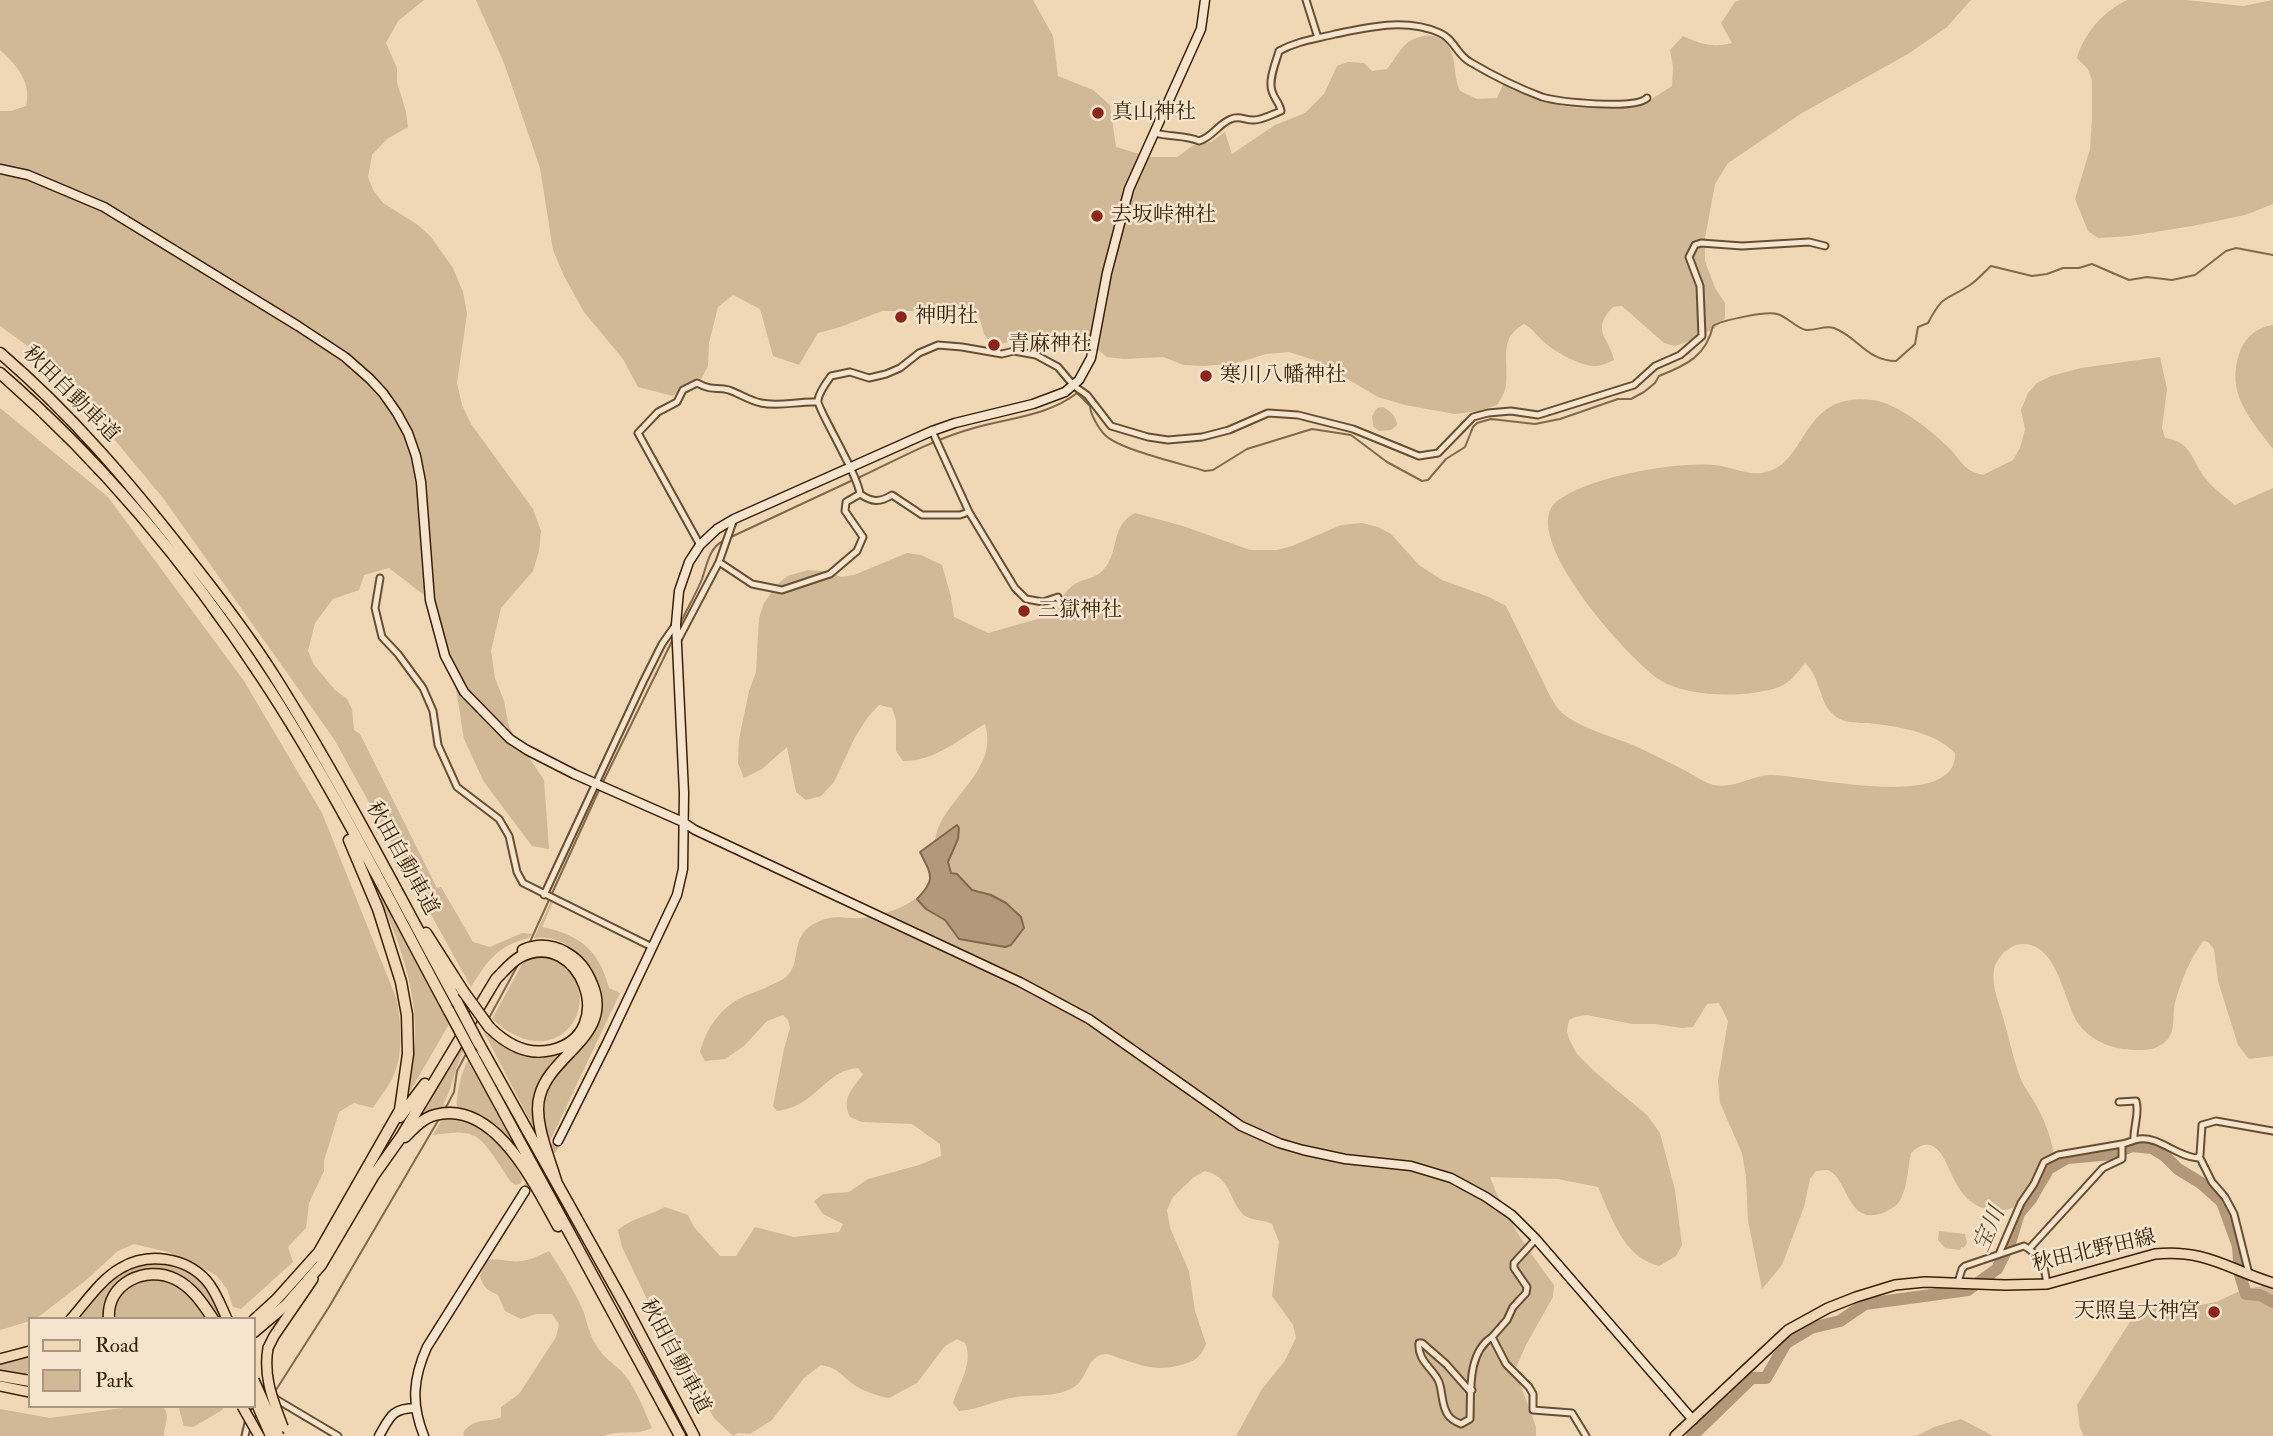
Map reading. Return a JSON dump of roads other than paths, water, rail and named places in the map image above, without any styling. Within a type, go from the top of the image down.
[{"type":"highway","name":"秋田自動車道","points":[[0,353],[125,477],[227,607],[273,673],[383,865],[694,1436]]},
{"type":"highway","name":"秋田自動車道","points":[[0,373],[114,484],[219,614],[263,679],[329,791],[680,1436]]},
{"type":"highway","points":[[256,1318],[319,1252],[391,1128],[400,1110],[408,1054],[407,1015],[401,982],[378,909],[329,791]]},
{"type":"highway","points":[[256,1330],[286,1305],[321,1265],[392,1149],[488,991],[510,964],[527,954],[555,954],[568,961],[587,990],[588,1011],[583,1028],[574,1040],[561,1048],[534,1052],[515,1047],[499,1037],[489,1027],[463,990],[383,865]]},
{"type":"highway","points":[[391,1128],[420,1091],[484,986],[500,965],[514,953],[529,947],[541,945],[560,950],[586,969],[594,988],[596,1014],[581,1043],[545,1081],[539,1096],[542,1135],[557,1184]]},
{"type":"highway","points":[[392,1149],[420,1123],[434,1115],[459,1113],[490,1127],[521,1163],[562,1232],[588,1268]]},
{"type":"highway","points":[[109,1317],[116,1292],[124,1283],[141,1274],[160,1274],[176,1279],[189,1288],[211,1317]]},
{"type":"highway","points":[[0,1376],[28,1381]]},
{"type":"highway","points":[[256,1402],[271,1436]]},
{"type":"main road","name":"秋田北野田線","points":[[1675,1436],[1773,1343],[1801,1321],[1856,1297],[1895,1285],[1925,1282],[2047,1284],[2163,1253],[2187,1253],[2273,1283]]},
{"type":"main road","points":[[73,1317],[120,1268],[152,1258],[178,1262],[192,1268],[206,1280],[226,1317]]},
{"type":"main road","points":[[282,1433],[267,1382],[265,1363],[268,1348],[321,1265]]},
{"type":"main road","points":[[0,1359],[28,1351]]},
{"type":"main road","points":[[256,1384],[282,1433]]},
{"type":"main road","points":[[0,1386],[28,1392]]},
{"type":"main road","points":[[244,1408],[260,1436]]},
{"type":"street","points":[[558,1141],[677,895],[683,869],[683,780],[676,624],[679,591],[689,562],[700,545],[734,519],[851,470],[932,431],[1033,404],[1074,386],[1091,358],[1107,273],[1129,189],[1201,29],[1205,0]]},
{"type":"street","points":[[1306,0],[1318,38]]},
{"type":"street","points":[[1155,133],[1199,141],[1209,138],[1220,125],[1231,119],[1238,117],[1252,121],[1281,111],[1270,85],[1279,51],[1293,44],[1378,26],[1412,25],[1442,34],[1457,46],[1467,61],[1544,97],[1623,105],[1643,102],[1647,98]]},
{"type":"street","points":[[0,169],[27,175],[104,207],[345,357],[383,393],[408,433],[416,456],[421,482],[430,600],[445,656],[455,679],[479,709],[510,739],[596,784],[1020,982],[1089,1019],[1241,1126],[1279,1143],[1303,1150],[1345,1159],[1411,1166],[1451,1178],[1486,1197],[1512,1214],[1536,1239],[1693,1420]]},
{"type":"street","points":[[968,512],[922,515],[892,495],[883,501],[871,501],[860,494],[817,402],[831,376],[850,372],[869,378],[886,374],[900,368],[919,353],[938,345],[1002,354],[1014,351],[1036,355],[1058,367],[1074,386],[1087,395],[1111,426],[1147,437],[1168,440],[1202,437],[1229,430],[1268,413],[1275,413],[1298,415],[1353,429],[1419,456],[1438,453],[1473,417],[1511,411],[1538,415],[1550,412],[1634,385],[1655,366],[1681,355],[1700,339],[1703,327],[1700,286],[1689,257],[1695,245],[1701,243],[1742,246],[1809,242],[1825,246]]},
{"type":"street","points":[[700,545],[638,433],[658,412],[677,402],[683,390],[697,383],[710,390],[726,389],[763,404],[817,402]]},
{"type":"street","points":[[932,431],[968,512],[1015,588],[1026,599],[1043,602],[1058,597]]},
{"type":"street","points":[[719,562],[752,584],[782,590],[830,574],[857,551],[863,537],[845,511],[846,502],[860,494]]},
{"type":"street","points":[[678,640],[719,562],[734,519]]},
{"type":"street","points":[[380,578],[375,608],[382,637],[423,688],[433,711],[438,745],[457,787],[499,819],[509,836],[517,872],[523,883],[652,947]]},
{"type":"street","points":[[544,895],[656,657],[676,624]]},
{"type":"street","points":[[2119,1102],[2136,1101],[2138,1107],[2134,1140]]},
{"type":"street","points":[[2246,1273],[2234,1214],[2212,1182],[2199,1156],[2202,1125],[2216,1121],[2273,1131]]},
{"type":"street","points":[[2001,1254],[2021,1203],[2044,1162],[2058,1155],[2122,1145],[2141,1138],[2189,1157],[2199,1156]]},
{"type":"street","points":[[2029,1249],[2103,1168],[2122,1159],[2122,1145]]},
{"type":"street","points":[[424,1436],[416,1408],[415,1380],[428,1347],[525,1191]]},
{"type":"street","points":[[1472,1390],[1469,1390],[1446,1364],[1419,1343],[1419,1351],[1438,1380],[1447,1415],[1461,1424],[1470,1419],[1472,1390],[1474,1360],[1480,1345],[1492,1337],[1526,1293],[1527,1287],[1517,1274],[1514,1263],[1536,1239]]},
{"type":"street","points":[[1963,1283],[1965,1266],[2024,1246],[2043,1261],[2047,1284]]},
{"type":"street","points":[[1492,1337],[1506,1364],[1533,1394],[1533,1410],[1572,1413],[1586,1436]]},
{"type":"street","points":[[256,1408],[264,1392],[338,1436]]},
{"type":"street","points":[[245,1436],[256,1408]]},
{"type":"street","points":[[379,1436],[394,1412],[403,1408],[416,1408]]},
{"type":"waterway","points":[[858,478],[944,438],[1041,412],[1077,393],[1090,406],[1100,429],[1113,441],[1205,471],[1213,470],[1247,449],[1312,429],[1351,435],[1387,462],[1422,481],[1428,480],[1446,459],[1465,447],[1477,423],[1491,419],[1535,424],[1560,419],[1618,399],[1631,399],[1655,383],[1659,376],[1694,358],[1706,345],[1713,326],[1725,321],[1777,314],[1806,330],[1834,328],[1877,357],[1896,361],[1915,344],[1918,327],[1928,323],[1941,302],[1973,283],[1991,266],[2032,276],[2092,264],[2129,280],[2147,277],[2172,280],[2195,275],[2226,251],[2236,248],[2273,255]]},
{"type":"waterway","points":[[731,537],[853,480]]},
{"type":"waterway","points":[[680,624],[700,585],[712,552],[723,541]]},
{"type":"waterway","points":[[603,782],[673,639]]},
{"type":"waterway","points":[[529,944],[599,790]]},
{"type":"waterway","points":[[489,1018],[520,961]]},
{"type":"waterway","points":[[444,1111],[454,1092],[457,1071],[467,1052]]},
{"type":"waterway","points":[[274,1393],[329,1307],[439,1119]]},
{"type":"waterway","name":"宝川","points":[[1692,1436],[1752,1378],[1766,1378],[1786,1343],[1811,1328],[1840,1321],[1865,1304],[1968,1290],[1997,1269],[2010,1243],[2019,1213],[2031,1199],[2048,1169],[2067,1158],[2113,1154],[2132,1146],[2152,1148],[2165,1156],[2222,1202],[2238,1246],[2240,1275],[2246,1294],[2260,1295],[2273,1302]]},
{"type":"tunnel","points":[[525,1191],[558,1141]]},
{"type":"place","name":"真山神社","points":[[1098,113]]},
{"type":"place","name":"去坂峠神社","points":[[1097,216]]},
{"type":"place","name":"神明社","points":[[901,317]]},
{"type":"place","name":"青麻神社","points":[[994,345]]},
{"type":"place","name":"寒川八幡神社","points":[[1206,376]]},
{"type":"place","name":"三獄神社","points":[[1024,611]]},
{"type":"place","name":"天照皇大神宮","points":[[2214,1312]]}]
